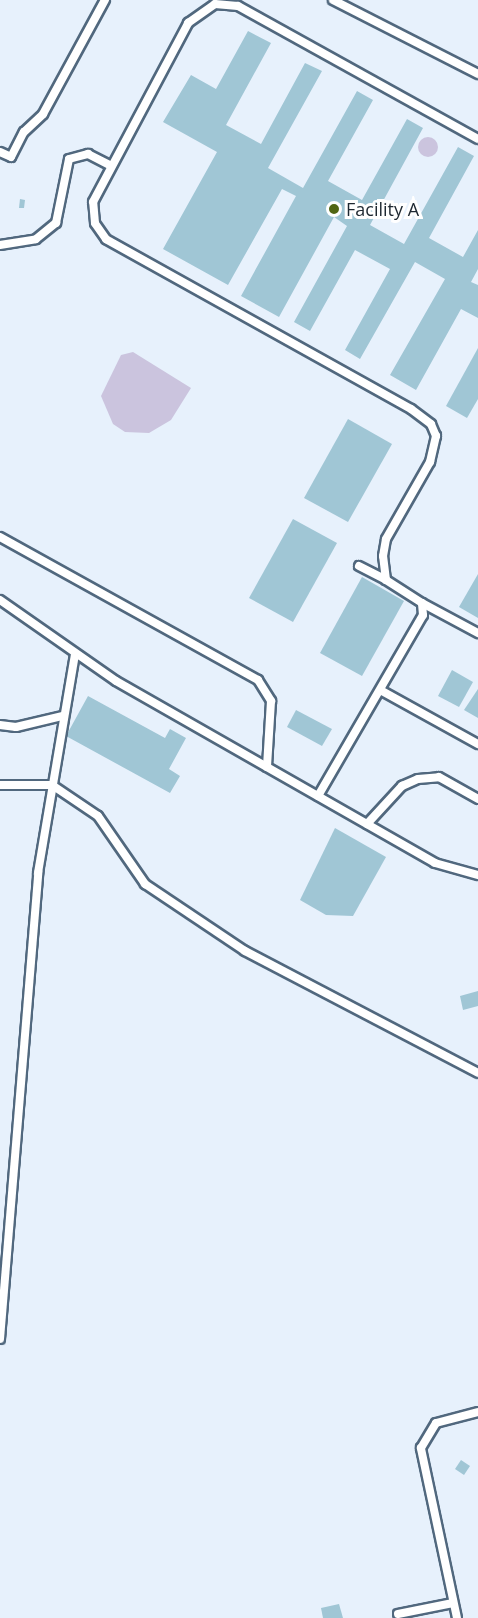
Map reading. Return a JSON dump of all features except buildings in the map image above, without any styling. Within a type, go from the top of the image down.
[{"type":"lane","points":[[0,152],[11,157],[24,132],[43,114],[105,0]]},
{"type":"lane","points":[[333,0],[478,74]]},
{"type":"lane","points":[[386,580],[386,539],[430,462],[436,436],[431,424],[105,239],[95,223],[93,202],[110,165],[189,24],[206,7],[226,3],[478,140]]},
{"type":"lane","points":[[0,245],[36,239],[56,223],[69,159],[88,154],[110,165]]},
{"type":"lane","points":[[0,537],[258,680],[271,701],[267,767]]},
{"type":"lane","points":[[359,566],[478,633]]},
{"type":"lane","points":[[0,600],[75,655],[267,767],[435,863],[478,875]]},
{"type":"lane","points":[[318,796],[382,691],[423,615],[422,603]]},
{"type":"lane","points":[[0,1339],[38,873],[62,716],[75,655]]},
{"type":"lane","points":[[382,691],[478,744]]},
{"type":"lane","points":[[0,725],[16,727],[62,716]]},
{"type":"lane","points":[[367,824],[402,786],[418,779],[439,777],[478,799]]},
{"type":"lane","points":[[0,785],[52,785],[98,816],[145,884],[245,951],[478,1073]]},
{"type":"lane","points":[[457,1618],[420,1448],[436,1423],[478,1412]]},
{"type":"lane","points":[[398,1614],[411,1615],[453,1603]]},
{"type":"shaded area","points":[[428,137],[435,140],[438,147],[435,154],[428,157],[421,154],[418,147],[421,140]]},
{"type":"shaded area","points":[[133,352],[191,388],[171,420],[149,433],[125,432],[113,424],[101,396],[121,355]]},
{"type":"place","name":"Facility A","points":[[334,209]]}]
